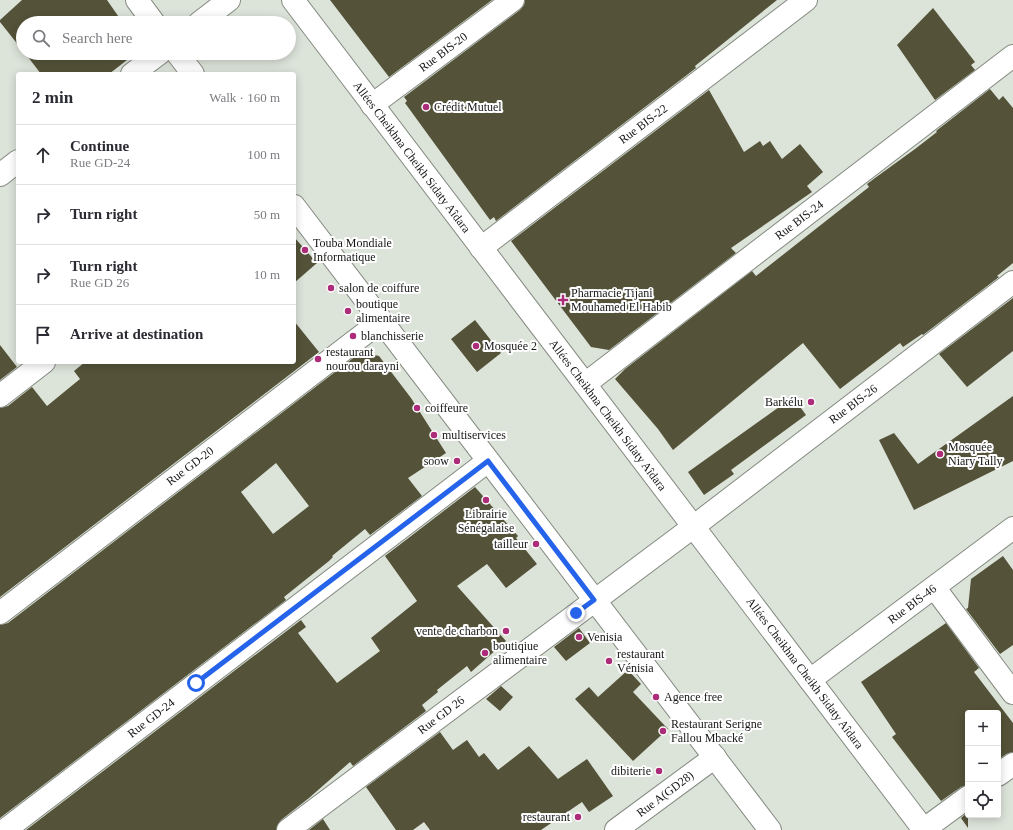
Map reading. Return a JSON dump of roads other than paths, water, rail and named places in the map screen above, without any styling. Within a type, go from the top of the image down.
[{"type":"street","points":[[137,0],[149,16]]},
{"type":"street","points":[[208,16],[229,0]]},
{"type":"street","name":"Allées Cheikhna Cheikh Sidaty Aîdara","points":[[293,0],[924,830]]},
{"type":"street","name":"Rue BIS-20","points":[[372,105],[513,0]]},
{"type":"street","name":"Rue BIS-22","points":[[481,248],[806,0]]},
{"type":"street","name":"Rue BIS-24","points":[[585,384],[1013,56]]},
{"type":"street","points":[[135,72],[151,60]]},
{"type":"street","points":[[182,60],[191,72]]},
{"type":"street","points":[[0,175],[16,163]]},
{"type":"street","points":[[296,209],[488,461],[601,594],[715,757],[770,830]]},
{"type":"street","name":"Rue BIS-26","points":[[675,539],[693,527],[1013,282]]},
{"type":"street","name":"Rue GD-20","points":[[0,613],[381,321]]},
{"type":"street","points":[[0,396],[41,364]]},
{"type":"street","name":"Rue GD-24","points":[[5,830],[488,461]]},
{"type":"street","name":"Rue BIS-46","points":[[810,680],[1013,528]]},
{"type":"street","name":"Rue GD 26","points":[[288,830],[675,539]]},
{"type":"street","points":[[934,587],[1013,693]]},
{"type":"street","name":"Rue A(GD28)","points":[[616,830],[715,757]]},
{"type":"street","points":[[1001,773],[1013,764]]},
{"type":"street","points":[[924,830],[965,799]]},
{"type":"place","name":"Crédit Mutuel","points":[[426,107]]},
{"type":"place","name":"Touba Mondiale Informatique","points":[[305,250]]},
{"type":"place","name":"salon de coiffure","points":[[331,288]]},
{"type":"place","name":"Pharmacie Tijani Mouhamed El Habib","points":[[563,300]]},
{"type":"place","name":"boutique alimentaire","points":[[348,311]]},
{"type":"place","name":"blanchisserie","points":[[353,336]]},
{"type":"place","name":"Mosquée 2","points":[[476,346]]},
{"type":"place","name":"restaurant nourou darayni","points":[[318,359]]},
{"type":"place","name":"Barkélu","points":[[811,402]]},
{"type":"place","name":"coiffeure","points":[[417,408]]},
{"type":"place","name":"multiservices","points":[[434,435]]},
{"type":"place","name":"Mosquée Niary Tally","points":[[940,454]]},
{"type":"place","name":"soow","points":[[457,461]]},
{"type":"place","name":"Librairie Sénégalaise","points":[[486,500]]},
{"type":"place","name":"tailleur","points":[[536,544]]},
{"type":"place","name":"vente de charbon","points":[[506,631]]},
{"type":"place","name":"Venisia","points":[[579,637]]},
{"type":"place","name":"boutiqiue alimentaire","points":[[485,653]]},
{"type":"place","name":"restaurant Vénisia","points":[[609,661]]},
{"type":"place","name":"Agence free","points":[[656,697]]},
{"type":"place","name":"Restaurant Serigne Fallou Mbacké","points":[[663,731]]},
{"type":"place","name":"dibiterie","points":[[659,771]]},
{"type":"place","name":"restaurant","points":[[578,817]]}]
